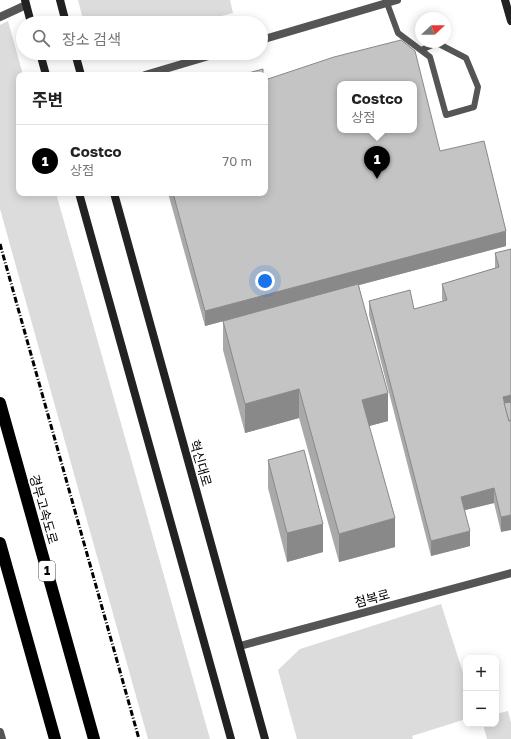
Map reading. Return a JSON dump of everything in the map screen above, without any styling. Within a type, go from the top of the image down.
[{"type":"highway","name":"경부고속도로","points":[[0,402],[94,739]]},
{"type":"highway","points":[[0,543],[55,739]]},
{"type":"main road","points":[[60,0],[64,16]]},
{"type":"main road","points":[[505,0],[511,22]]},
{"type":"main road","points":[[26,2],[29,16]]},
{"type":"main road","points":[[42,60],[45,72]]},
{"type":"main road","points":[[77,60],[80,72]]},
{"type":"main road","points":[[80,196],[231,739]]},
{"type":"main road","name":"혁신대로","points":[[115,196],[265,739]]},
{"type":"street","points":[[268,38],[397,0]]},
{"type":"street","points":[[0,16],[26,2]]},
{"type":"street","points":[[155,72],[195,60]]},
{"type":"street","name":"첨복로","points":[[240,646],[511,573]]},
{"type":"street","points":[[0,732],[2,739]]},
{"type":"lane","points":[[387,3],[398,33],[421,50],[430,56],[446,115],[474,107],[478,86],[466,58],[437,43],[421,50]]},
{"type":"shaded area","points":[[78,0],[230,0],[233,13],[222,16],[82,16]]},
{"type":"shaded area","points":[[8,21],[16,50],[16,60],[19,60],[22,72],[16,72],[16,196],[57,196],[210,739],[148,739],[0,209],[0,25]]},
{"type":"shaded area","points":[[441,604],[463,673],[463,720],[412,736],[413,739],[297,739],[278,670],[300,649]]},
{"type":"shaded area","points":[[508,711],[511,723],[511,739],[487,739],[484,727],[499,727],[499,713]]},
{"type":"building","points":[[401,40],[415,51],[440,151],[484,141],[506,231],[205,311],[174,196],[268,196],[268,79],[334,57]]},
{"type":"building","points":[[263,69],[263,72],[252,72]]},
{"type":"building","points":[[511,249],[511,395],[503,397],[509,421],[511,420],[511,515],[501,517],[494,488],[461,497],[470,531],[431,541],[369,301],[410,290],[414,309],[447,300],[442,284],[499,267],[495,253]]},
{"type":"building","points":[[358,284],[388,393],[362,400],[395,518],[339,534],[299,389],[245,404],[223,321]]},
{"type":"building","points":[[511,402],[511,420],[509,421],[504,403]]},
{"type":"building","points":[[304,450],[323,524],[287,533],[268,460]]},
{"type":"railway","points":[[0,244],[139,739]]},
{"type":"place","name":"Costco","points":[[377,179]]}]
